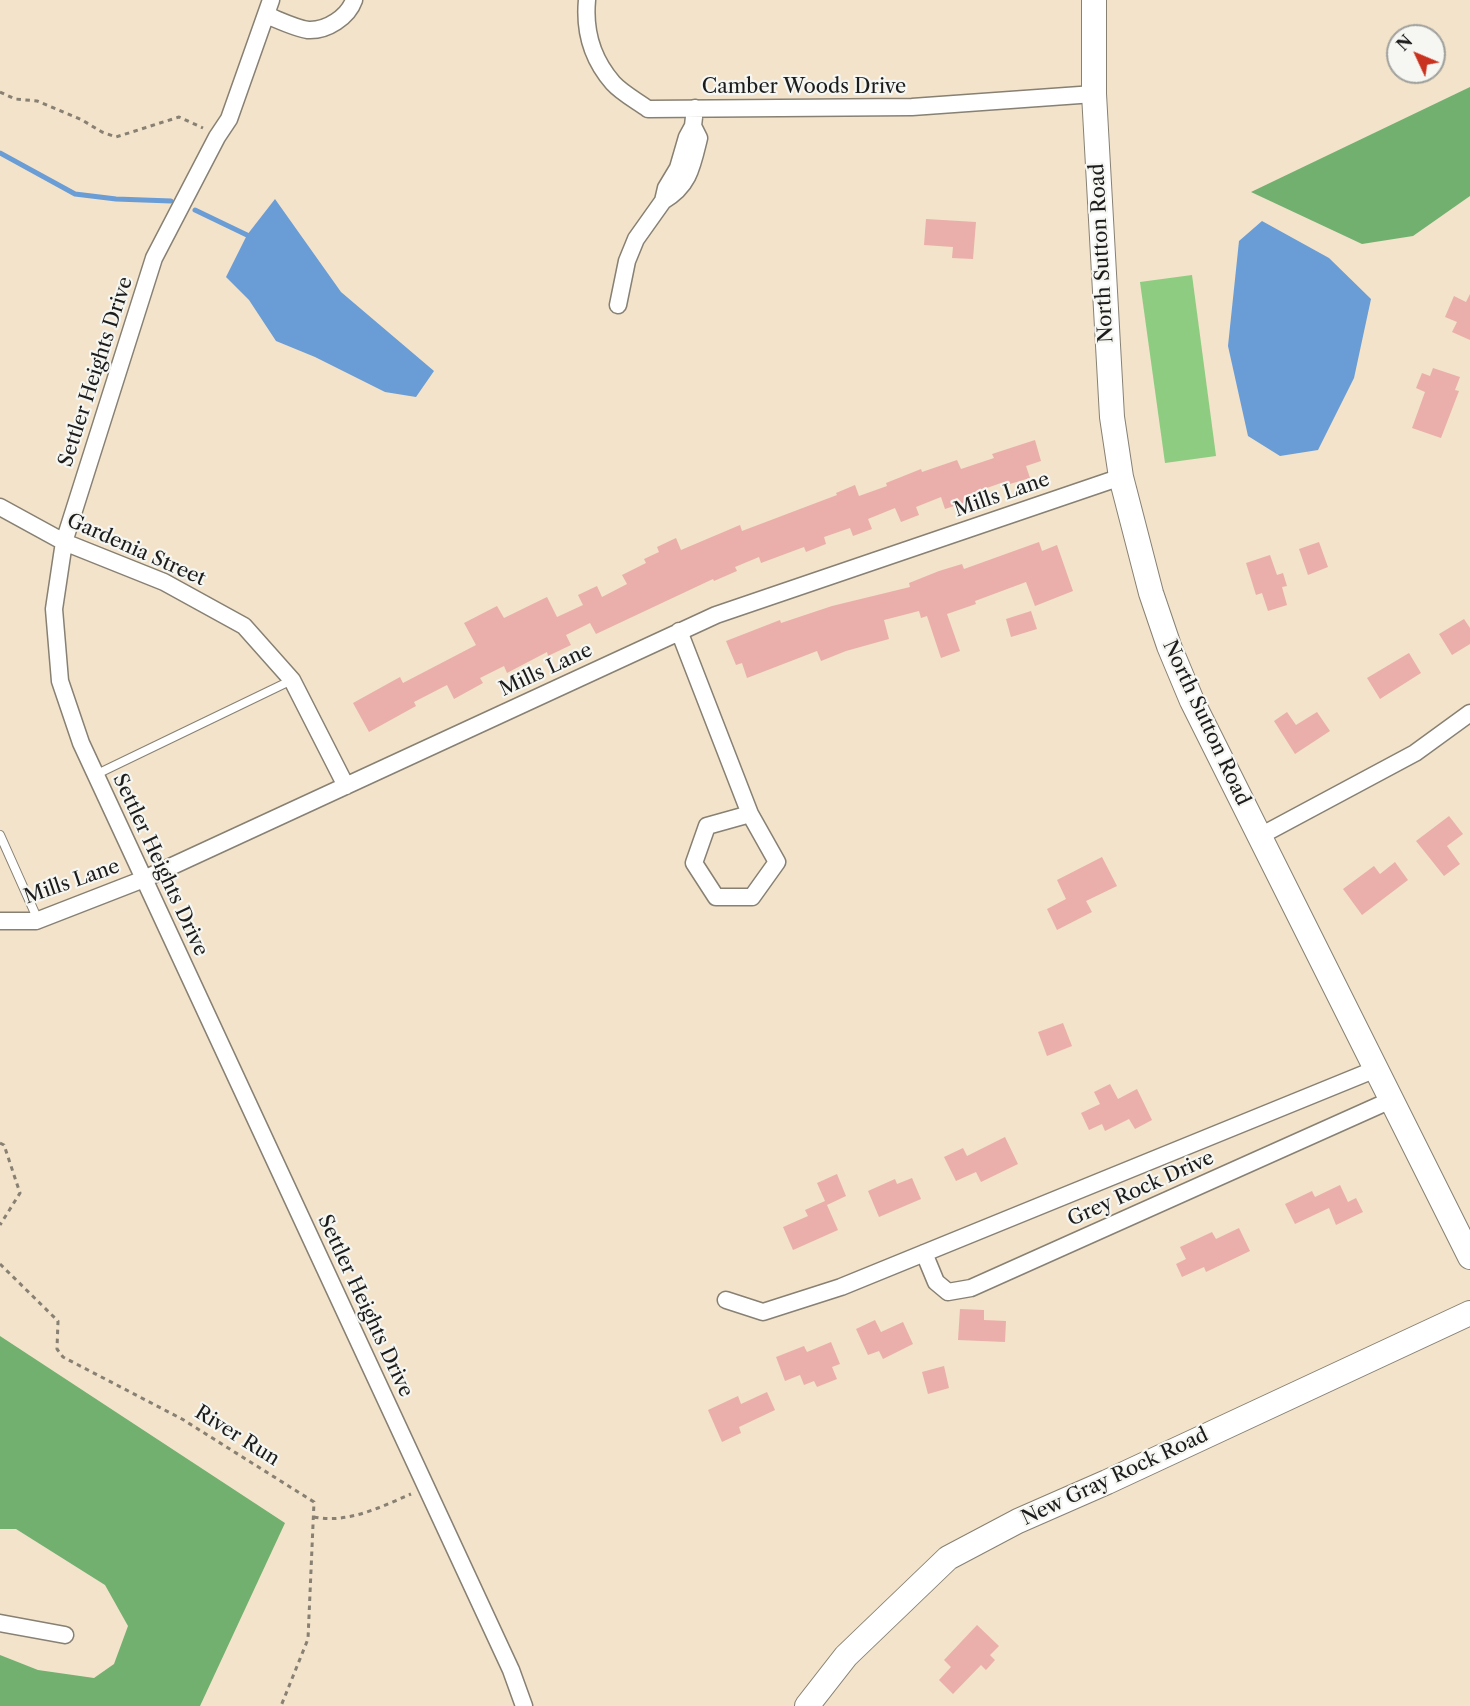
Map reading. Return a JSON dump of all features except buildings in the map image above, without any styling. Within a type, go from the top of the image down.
[{"type":"main road","name":"North Sutton Road","points":[[1094,0],[1094,94],[1112,417],[1121,477],[1151,593],[1169,646],[1192,701],[1470,1257]]},
{"type":"main road","name":"New Gray Rock Road","points":[[807,1706],[846,1656],[948,1558],[1018,1521],[1470,1313]]},
{"type":"street","points":[[269,8],[309,30],[334,24],[352,8],[354,0]]},
{"type":"street","name":"Camber Woods Drive","points":[[586,0],[585,17],[593,53],[614,85],[648,109],[912,107],[1094,94]]},
{"type":"street","name":"Settler Heights Drive","points":[[269,8],[229,119],[217,137],[154,258],[64,542],[54,609],[60,681],[81,743],[95,775],[511,1670],[524,1706]]},
{"type":"street","points":[[618,305],[627,261],[636,238],[663,201],[666,188],[683,171],[687,137],[693,126],[695,108]]},
{"type":"street","name":"Mills Lane","points":[[0,921],[38,920],[144,879],[716,615],[1121,477]]},
{"type":"street","name":"Gardenia Street","points":[[0,507],[64,542],[164,582],[244,626],[292,680],[346,786]]},
{"type":"street","points":[[679,632],[750,814],[777,862],[752,897],[716,897],[694,863],[707,826],[750,814]]},
{"type":"street","points":[[1260,836],[1415,753],[1470,713]]},
{"type":"street","name":"Grey Rock Drive","points":[[726,1300],[763,1312],[841,1287],[1376,1068]]},
{"type":"street","name":"Grey Rock Drive","points":[[924,1253],[936,1282],[948,1292],[971,1287],[1391,1100]]},
{"type":"street","points":[[0,1623],[65,1635]]},
{"type":"lane","points":[[95,775],[292,680]]},
{"type":"lane","points":[[0,835],[38,920]]},
{"type":"path","points":[[0,92],[15,99],[37,101],[82,120],[108,135],[124,135],[179,117],[217,137]]},
{"type":"path","points":[[0,1143],[4,1145],[20,1193],[0,1225]]},
{"type":"path","name":"River Run","points":[[0,1264],[58,1321],[57,1349],[63,1358],[182,1419],[314,1502],[308,1639],[281,1706]]},
{"type":"path","points":[[313,1517],[333,1519],[353,1515],[379,1508],[426,1488]]},
{"type":"green space","points":[[1470,87],[1470,196],[1413,236],[1362,244],[1251,192]]},
{"type":"green space","points":[[1192,275],[1216,456],[1165,463],[1140,282]]},
{"type":"green space","points":[[0,1336],[285,1523],[200,1706],[0,1706],[0,1655],[38,1670],[94,1678],[114,1664],[128,1626],[105,1585],[16,1529],[0,1529]]},
{"type":"water","points":[[275,199],[341,292],[434,371],[416,397],[385,392],[315,357],[276,341],[249,300],[226,277],[247,235]]},
{"type":"water","points":[[1262,221],[1329,258],[1371,299],[1354,378],[1318,450],[1280,456],[1248,436],[1228,346],[1239,241]]},
{"type":"waterway","points":[[0,153],[75,194],[116,199],[171,201]]},
{"type":"waterway","points":[[195,210],[247,235]]}]
